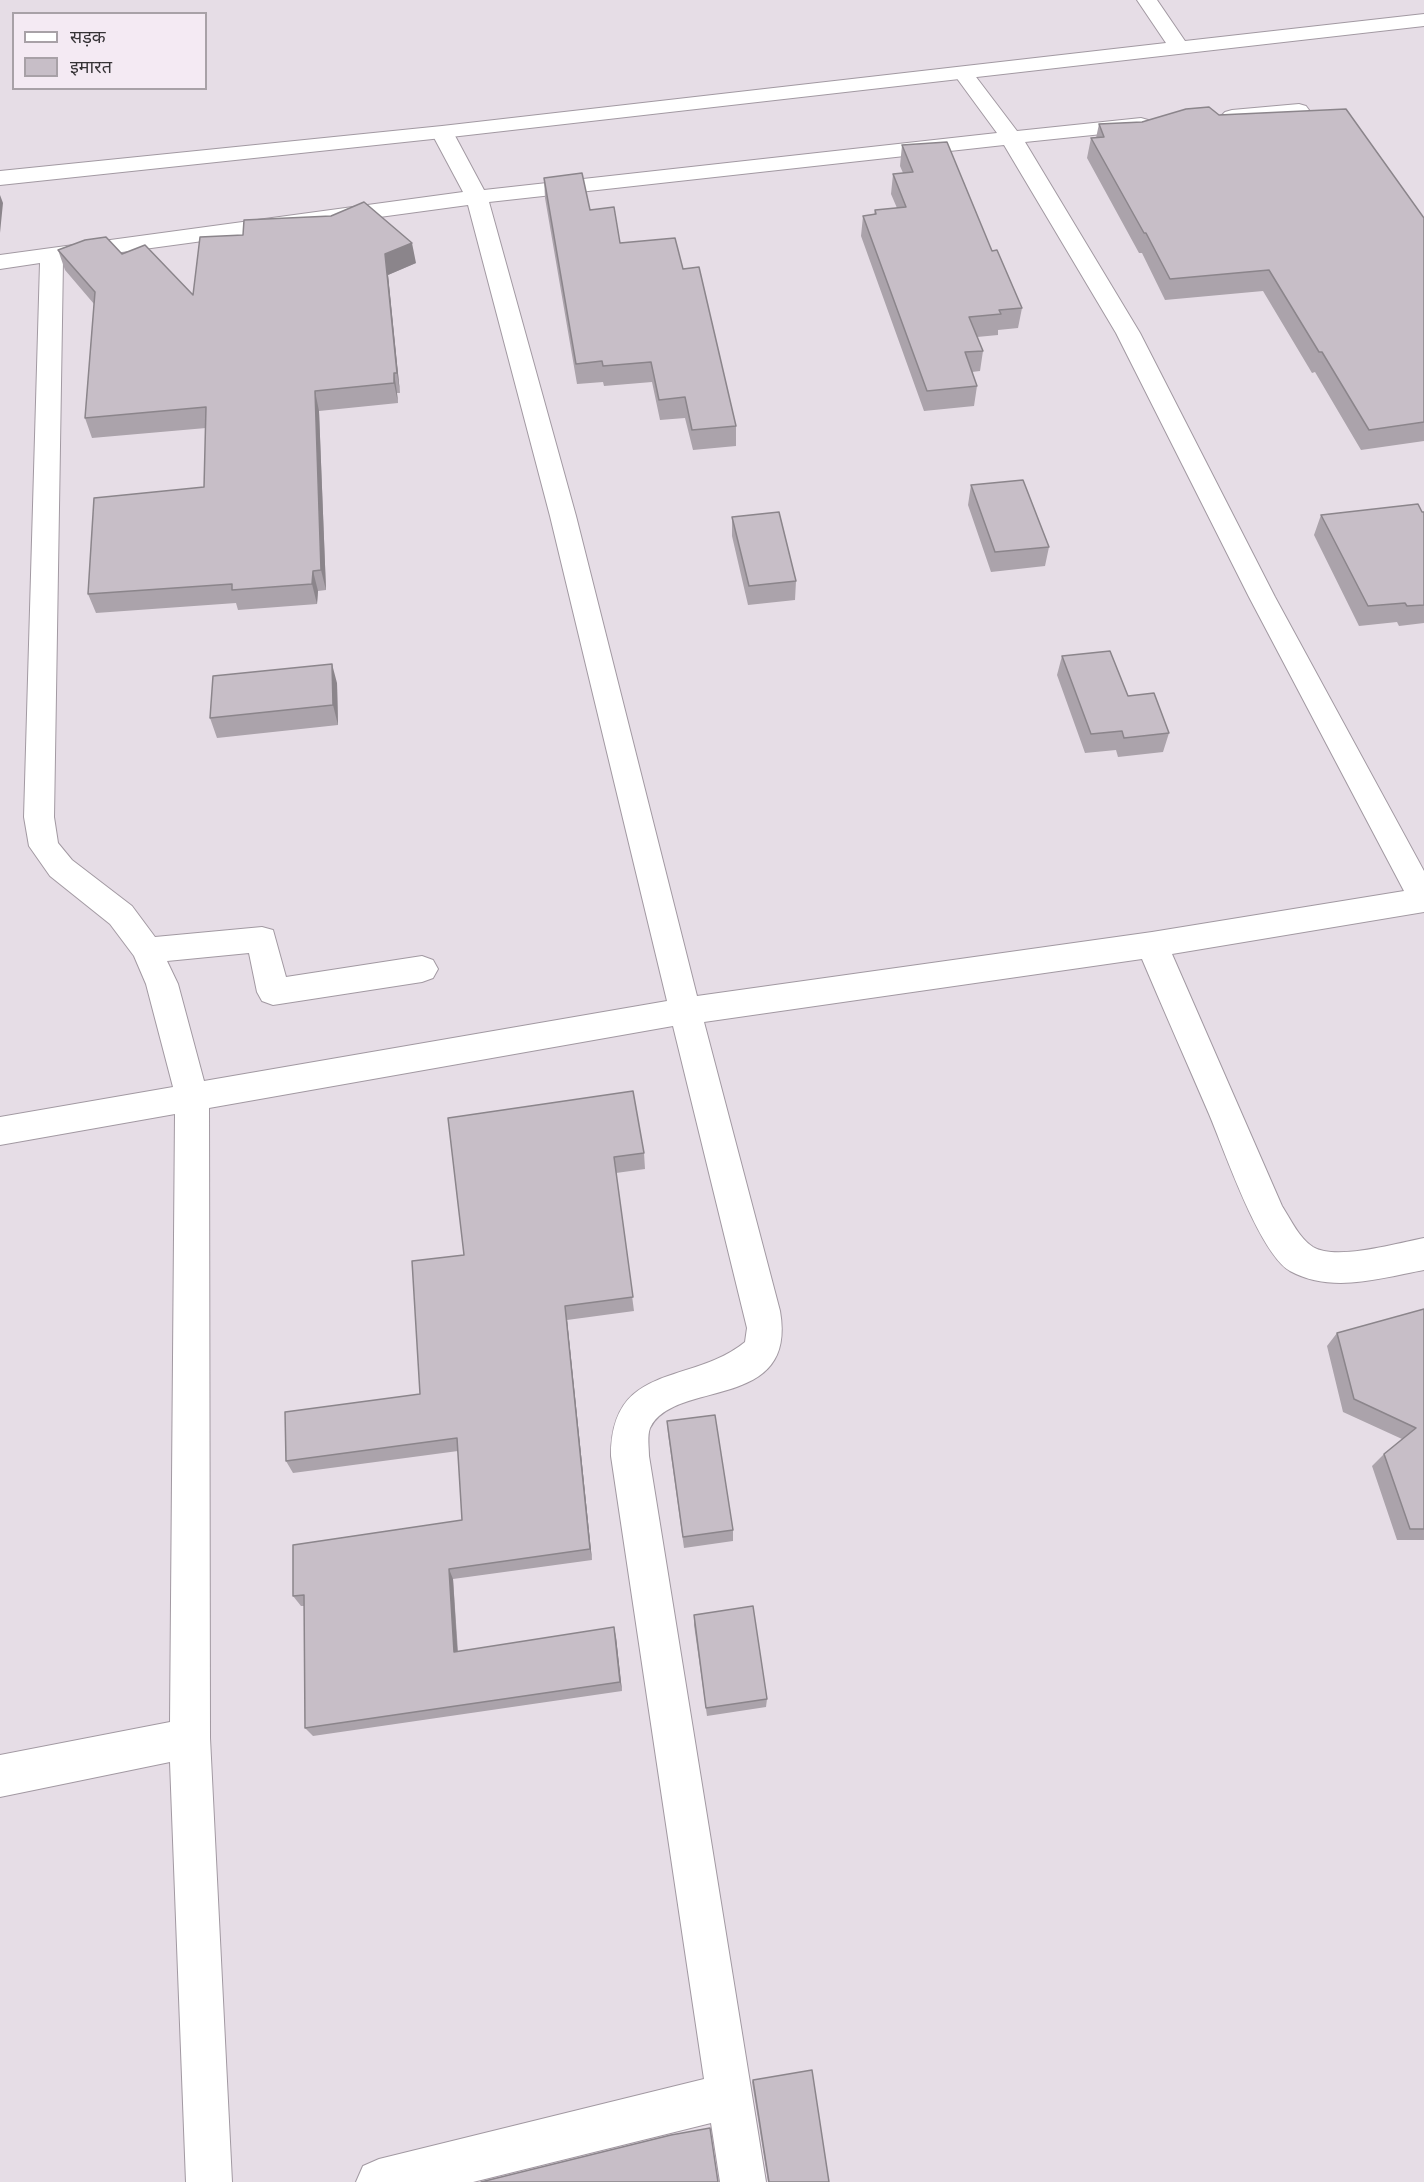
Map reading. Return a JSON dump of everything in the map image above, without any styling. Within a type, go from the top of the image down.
[{"type":"street","points":[[1147,0],[1179,47]]},
{"type":"street","points":[[0,178],[442,132],[1424,20]]},
{"type":"street","points":[[0,1131],[685,1011],[886,985],[1152,945],[1424,899],[1262,597],[1128,333],[1010,136],[963,73]]},
{"type":"street","points":[[1206,118],[1299,110]]},
{"type":"street","points":[[0,262],[52,257],[477,197],[1010,136],[1160,122]]},
{"type":"street","points":[[442,132],[477,197],[563,516],[685,1011],[762,1311],[766,1339],[757,1354],[742,1367],[650,1401],[631,1424],[630,1456],[743,2182]]},
{"type":"street","points":[[52,257],[39,817],[44,846],[61,868],[121,915],[147,950],[162,984],[192,1096],[190,1738],[209,2182]]},
{"type":"street","points":[[147,950],[262,939],[273,992],[422,969]]},
{"type":"street","points":[[1152,945],[1269,1215],[1287,1244],[1304,1260],[1330,1267],[1362,1266],[1424,1254]]},
{"type":"street","points":[[0,1776],[190,1738]]},
{"type":"street","points":[[379,2182],[729,2096]]},
{"type":"building","points":[[1209,107],[1219,115],[1346,109],[1424,218],[1424,422],[1369,430],[1269,270],[1170,279],[1091,138],[1104,137],[1099,124],[1142,122],[1186,109]]},
{"type":"building","points":[[947,142],[992,251],[997,250],[1022,308],[999,310],[1001,314],[969,317],[983,351],[965,352],[977,386],[927,391],[863,216],[876,214],[875,210],[906,207],[893,174],[913,172],[902,145]]},
{"type":"building","points":[[582,173],[590,210],[614,207],[620,243],[675,238],[683,269],[699,267],[736,426],[692,430],[685,397],[659,400],[651,362],[603,366],[602,361],[576,364],[544,178]]},
{"type":"building","points":[[364,202],[412,243],[385,254],[397,373],[394,373],[394,383],[315,391],[321,570],[313,571],[312,584],[232,590],[232,584],[88,594],[94,498],[204,487],[206,407],[85,418],[95,292],[58,250],[85,240],[106,237],[122,254],[145,245],[193,295],[200,237],[243,235],[244,220],[331,216]]},
{"type":"building","points":[[1023,480],[1049,547],[995,552],[971,485]]},
{"type":"building","points":[[1418,504],[1424,512],[1424,605],[1407,606],[1405,603],[1368,606],[1321,515]]},
{"type":"building","points":[[779,512],[796,581],[749,586],[732,517]]},
{"type":"building","points":[[1110,651],[1128,696],[1154,693],[1169,733],[1124,738],[1122,731],[1091,734],[1062,656]]},
{"type":"building","points":[[332,664],[333,705],[210,718],[213,676]]},
{"type":"building","points":[[633,1091],[644,1153],[614,1157],[633,1297],[565,1306],[590,1549],[449,1569],[454,1652],[614,1627],[620,1682],[305,1728],[304,1595],[293,1596],[293,1545],[462,1520],[457,1438],[286,1461],[285,1412],[420,1394],[412,1261],[464,1255],[448,1118]]},
{"type":"building","points":[[1424,1309],[1424,1529],[1410,1529],[1384,1454],[1416,1428],[1354,1399],[1337,1333]]},
{"type":"building","points":[[715,1415],[733,1530],[683,1537],[667,1421]]},
{"type":"building","points":[[753,1606],[767,1699],[706,1708],[694,1615]]},
{"type":"building","points":[[812,2070],[829,2182],[769,2182],[753,2080]]},
{"type":"building","points":[[710,2128],[718,2182],[481,2182],[671,2135]]}]
